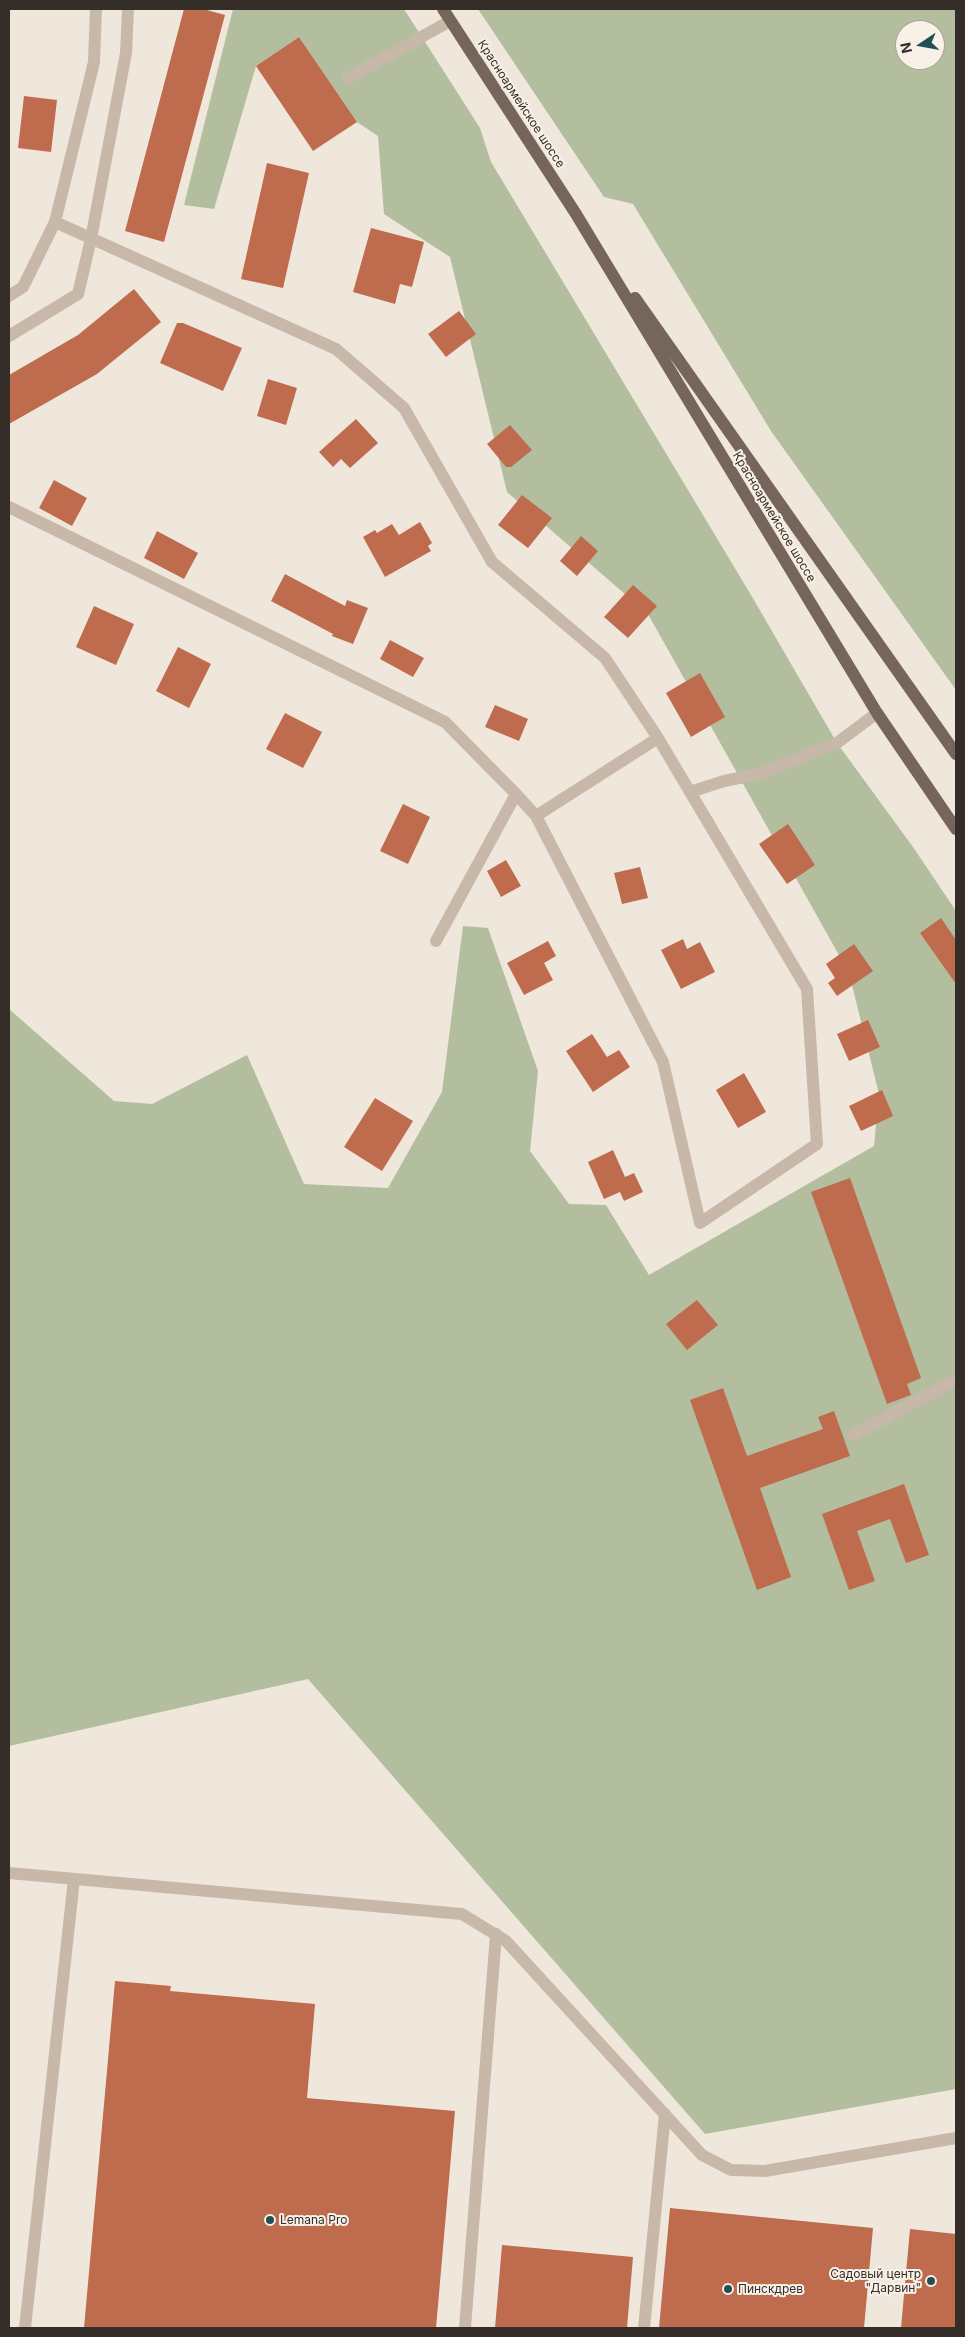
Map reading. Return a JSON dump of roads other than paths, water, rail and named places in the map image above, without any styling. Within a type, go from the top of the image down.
[{"type":"main road","name":"Красноармейское шоссе","points":[[443,9],[576,214],[878,713],[956,829]]},
{"type":"main road","name":"Красноармейское шоссе","points":[[576,214],[956,754]]},
{"type":"street","points":[[9,296],[23,287],[55,222],[94,62],[96,9]]},
{"type":"street","points":[[9,336],[78,294],[91,239],[126,53],[128,9]]},
{"type":"street","points":[[348,78],[450,21]]},
{"type":"street","points":[[9,507],[445,722],[516,794],[536,816],[664,1062],[700,1223],[817,1144],[807,989],[658,738],[605,658],[492,562],[404,408],[336,349],[55,222]]},
{"type":"street","points":[[690,792],[724,781],[759,774],[838,743],[878,713]]},
{"type":"street","points":[[536,816],[658,738]]},
{"type":"street","points":[[436,941],[516,794]]},
{"type":"street","points":[[852,1435],[956,1380]]},
{"type":"street","points":[[9,1873],[462,1914],[506,1941],[702,2155],[731,2170],[765,2171],[956,2138]]},
{"type":"street","points":[[25,2328],[74,1879]]},
{"type":"street","points":[[465,2328],[496,1934]]},
{"type":"street","points":[[644,2328],[665,2114]]},
{"type":"place","name":"Lemana Pro","points":[[270,2220]]},
{"type":"place","name":"Садовый центр \"Дарвин\"","points":[[931,2281]]},
{"type":"place","name":"Пинскдрев","points":[[728,2289]]}]
